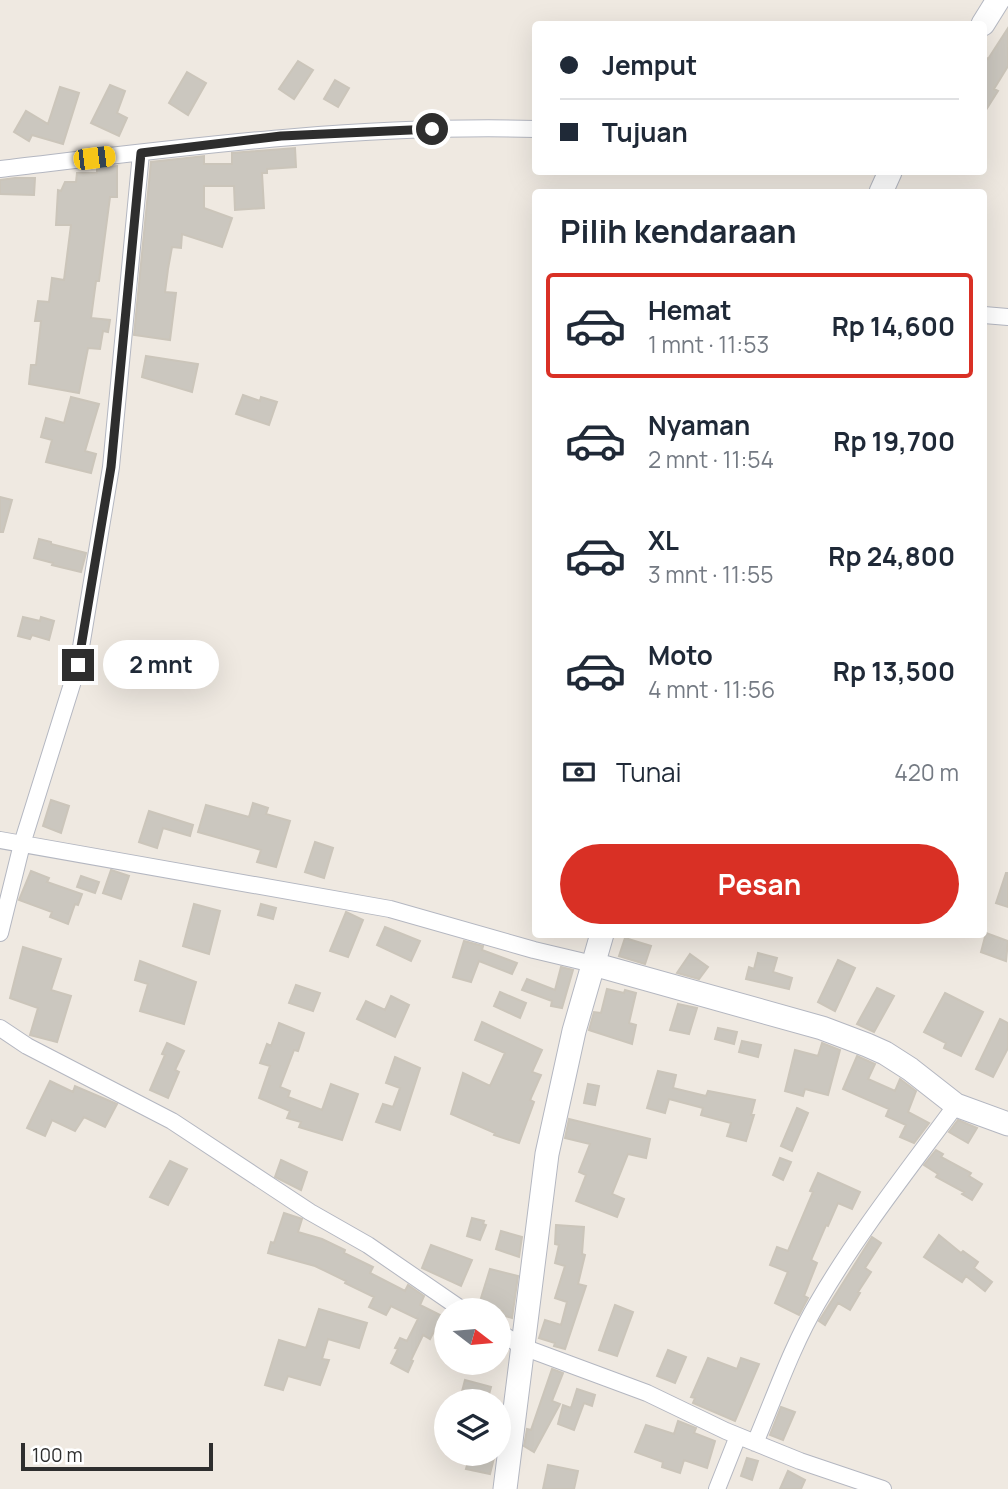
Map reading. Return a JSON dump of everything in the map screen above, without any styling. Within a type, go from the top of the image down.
[{"type":"street","points":[[985,21],[998,0]]},
{"type":"street","points":[[0,169],[281,136],[405,130],[532,129]]},
{"type":"street","points":[[0,933],[22,844],[78,665],[111,467],[141,153]]},
{"type":"street","points":[[987,315],[1008,317]]},
{"type":"street","points":[[0,840],[390,909],[810,1024],[885,1053],[956,1105],[1008,1124]]},
{"type":"street","points":[[505,1489],[547,1154],[574,1031],[601,938]]},
{"type":"street","points":[[0,1028],[27,1046],[172,1121],[310,1212],[368,1245],[445,1298]]},
{"type":"street","points":[[755,1443],[800,1336],[818,1303],[884,1204],[956,1105]]},
{"type":"street","points":[[511,1340],[523,1347],[647,1393],[755,1443],[883,1489]]},
{"type":"street","points":[[717,1489],[738,1436]]},
{"type":"building","points":[[1008,28],[1008,66],[994,89],[998,91],[987,108],[987,58]]},
{"type":"building","points":[[298,61],[313,70],[294,99],[279,89]]},
{"type":"building","points":[[187,72],[206,83],[188,115],[169,103]]},
{"type":"building","points":[[335,80],[349,88],[338,107],[324,99]]},
{"type":"building","points":[[110,85],[125,91],[117,113],[127,118],[119,136],[91,123]]},
{"type":"building","points":[[60,87],[79,93],[63,144],[32,135],[29,141],[14,132],[26,111],[48,124]]},
{"type":"building","points":[[295,148],[296,167],[267,169],[267,173],[262,173],[264,208],[235,210],[234,186],[204,186],[204,208],[232,218],[222,247],[182,234],[181,248],[172,247],[165,292],[176,293],[170,340],[134,335],[151,162],[204,156],[204,164],[232,164],[232,153]]},
{"type":"building","points":[[117,166],[117,197],[110,197],[99,281],[96,281],[91,318],[110,320],[108,332],[103,331],[100,349],[88,348],[79,393],[29,384],[31,365],[36,365],[41,321],[35,321],[38,301],[49,302],[52,278],[64,280],[71,225],[56,225],[58,190],[61,191],[65,182],[76,182],[77,173],[97,173],[97,168]]},
{"type":"building","points":[[35,178],[34,195],[0,194],[0,180]]},
{"type":"building","points":[[146,356],[198,364],[192,392],[142,377]]},
{"type":"building","points":[[243,395],[260,401],[261,397],[277,402],[269,425],[236,414]]},
{"type":"building","points":[[71,397],[99,404],[85,451],[96,454],[91,473],[46,462],[52,440],[41,437],[46,418],[64,423]]},
{"type":"building","points":[[0,497],[12,500],[3,532],[0,532]]},
{"type":"building","points":[[39,539],[86,553],[81,572],[34,558]]},
{"type":"building","points":[[23,617],[40,621],[41,617],[54,621],[49,640],[32,635],[30,639],[18,636]]},
{"type":"building","points":[[176,642],[187,645],[183,660],[172,657]]},
{"type":"building","points":[[51,800],[69,806],[61,833],[43,826]]},
{"type":"building","points":[[253,803],[268,808],[266,814],[290,821],[276,867],[257,862],[261,850],[198,832],[206,805],[249,817]]},
{"type":"building","points":[[149,811],[193,825],[190,836],[163,828],[157,848],[139,842]]},
{"type":"building","points":[[315,842],[333,848],[324,878],[305,872]]},
{"type":"building","points":[[111,870],[129,876],[121,899],[103,893]]},
{"type":"building","points":[[31,871],[49,878],[47,882],[82,894],[78,905],[75,904],[68,924],[50,917],[52,912],[19,900]]},
{"type":"building","points":[[1008,873],[1008,907],[996,903]]},
{"type":"building","points":[[81,876],[99,882],[95,893],[77,887]]},
{"type":"building","points":[[194,904],[220,911],[209,954],[183,946]]},
{"type":"building","points":[[261,904],[276,908],[273,919],[258,915]]},
{"type":"building","points":[[346,912],[363,920],[348,957],[330,951]]},
{"type":"building","points":[[385,927],[420,941],[411,961],[377,945]]},
{"type":"building","points":[[987,933],[1008,941],[1006,961],[981,952]]},
{"type":"building","points":[[625,938],[651,946],[645,964],[619,956]]},
{"type":"building","points":[[464,941],[483,946],[482,950],[517,963],[512,974],[479,961],[471,982],[453,977]]},
{"type":"building","points":[[23,947],[61,959],[51,990],[71,996],[57,1042],[30,1035],[38,1008],[10,998]]},
{"type":"building","points":[[758,953],[777,958],[773,972],[792,978],[789,989],[746,979],[749,967],[754,969]]},
{"type":"building","points":[[690,954],[708,967],[699,979],[677,973]]},
{"type":"building","points":[[838,960],[855,968],[835,1011],[818,1002]]},
{"type":"building","points":[[140,961],[196,982],[184,1024],[140,1011],[148,984],[135,980]]},
{"type":"building","points":[[561,967],[573,970],[562,1008],[551,1006],[552,1001],[522,990],[527,979],[555,990]]},
{"type":"building","points":[[296,985],[320,993],[313,1011],[289,1003]]},
{"type":"building","points":[[877,988],[894,996],[874,1032],[857,1024]]},
{"type":"building","points":[[607,989],[636,993],[629,1023],[636,1025],[632,1044],[589,1030],[594,1012],[601,1013]]},
{"type":"building","points":[[500,992],[526,1003],[520,1018],[494,1006]]},
{"type":"building","points":[[945,993],[983,1012],[961,1056],[944,1048],[946,1043],[924,1032]]},
{"type":"building","points":[[391,996],[409,1005],[395,1037],[357,1019],[366,1001],[385,1010]]},
{"type":"building","points":[[678,1004],[697,1008],[689,1034],[670,1030]]},
{"type":"building","points":[[1000,1019],[1008,1023],[1008,1048],[993,1077],[976,1069]]},
{"type":"building","points":[[482,1022],[542,1050],[532,1072],[541,1075],[530,1100],[534,1102],[519,1143],[494,1135],[495,1133],[451,1114],[463,1073],[490,1086],[505,1053],[475,1040]]},
{"type":"building","points":[[279,1023],[304,1033],[298,1051],[294,1050],[280,1087],[290,1091],[288,1097],[322,1110],[331,1084],[358,1094],[342,1140],[299,1127],[301,1122],[287,1118],[290,1111],[259,1098],[270,1066],[260,1063],[267,1044],[271,1046]]},
{"type":"building","points":[[718,1028],[737,1032],[734,1044],[715,1039]]},
{"type":"building","points":[[742,1041],[761,1045],[758,1057],[739,1052]]},
{"type":"building","points":[[167,1043],[184,1051],[175,1070],[179,1072],[168,1098],[150,1090],[165,1055],[162,1054]]},
{"type":"building","points":[[822,1043],[840,1050],[828,1095],[805,1089],[803,1096],[785,1091],[795,1050],[818,1056]]},
{"type":"building","points":[[857,1056],[875,1064],[868,1079],[895,1091],[900,1079],[916,1091],[908,1112],[929,1123],[914,1143],[900,1137],[906,1125],[886,1116],[889,1109],[843,1089]]},
{"type":"building","points":[[395,1057],[420,1068],[400,1130],[376,1122],[383,1104],[393,1107],[400,1088],[386,1083]]},
{"type":"building","points":[[658,1071],[676,1075],[673,1088],[706,1096],[708,1091],[755,1100],[751,1115],[754,1115],[746,1141],[727,1136],[731,1123],[701,1115],[703,1108],[669,1099],[665,1113],[647,1108]]},
{"type":"building","points":[[50,1081],[73,1092],[75,1086],[117,1104],[105,1127],[84,1117],[75,1131],[52,1120],[45,1136],[27,1128]]},
{"type":"building","points":[[588,1084],[599,1086],[595,1105],[584,1103]]},
{"type":"building","points":[[797,1108],[808,1113],[792,1151],[781,1146]]},
{"type":"building","points":[[569,1119],[650,1139],[646,1158],[628,1154],[612,1194],[624,1199],[617,1217],[576,1201],[586,1175],[579,1172],[590,1144],[565,1138]]},
{"type":"building","points":[[958,1120],[977,1128],[968,1143],[949,1132]]},
{"type":"building","points":[[936,1150],[943,1154],[941,1157],[971,1173],[969,1176],[982,1184],[972,1200],[962,1194],[964,1192],[936,1177],[938,1174],[924,1165]]},
{"type":"building","points":[[780,1158],[791,1162],[783,1180],[773,1175]]},
{"type":"building","points":[[281,1160],[307,1172],[301,1190],[275,1177]]},
{"type":"building","points":[[170,1161],[187,1169],[168,1205],[150,1197]]},
{"type":"building","points":[[818,1173],[860,1192],[852,1209],[838,1203],[828,1226],[826,1225],[811,1260],[817,1263],[804,1296],[808,1298],[799,1315],[775,1303],[788,1272],[770,1265],[777,1247],[788,1251],[813,1192],[810,1191]]},
{"type":"building","points":[[284,1213],[302,1219],[298,1232],[345,1250],[344,1253],[373,1267],[370,1273],[405,1291],[408,1285],[424,1296],[420,1305],[434,1312],[434,1331],[430,1339],[423,1335],[408,1372],[391,1363],[400,1338],[407,1341],[418,1319],[391,1306],[386,1315],[369,1307],[374,1297],[345,1283],[346,1281],[315,1266],[268,1253],[271,1242],[274,1243]]},
{"type":"building","points":[[472,1218],[484,1221],[483,1224],[486,1225],[480,1240],[467,1236]]},
{"type":"building","points":[[556,1225],[584,1227],[582,1254],[585,1255],[578,1284],[586,1286],[565,1349],[539,1338],[545,1320],[561,1325],[567,1302],[555,1298],[565,1266],[555,1263],[559,1245],[555,1244]]},
{"type":"building","points":[[501,1231],[522,1237],[519,1257],[496,1249]]},
{"type":"building","points":[[939,1235],[961,1253],[963,1251],[978,1262],[974,1268],[992,1282],[985,1291],[966,1276],[962,1282],[924,1257]]},
{"type":"building","points":[[872,1237],[881,1243],[865,1268],[871,1272],[858,1292],[860,1293],[850,1310],[838,1303],[825,1325],[819,1321]]},
{"type":"building","points":[[431,1245],[472,1260],[461,1286],[422,1268]]},
{"type":"building","points":[[490,1269],[518,1276],[512,1318],[511,1298],[481,1298]]},
{"type":"building","points":[[615,1305],[633,1312],[617,1356],[599,1350]]},
{"type":"building","points":[[319,1309],[367,1323],[359,1348],[328,1339],[322,1359],[329,1360],[320,1385],[288,1376],[283,1390],[265,1385],[279,1340],[306,1348]]},
{"type":"building","points":[[668,1350],[686,1357],[675,1383],[657,1376]]},
{"type":"building","points":[[708,1358],[737,1369],[741,1358],[759,1364],[735,1421],[693,1403],[695,1398],[691,1397]]},
{"type":"building","points":[[552,1369],[563,1373],[552,1401],[560,1404],[534,1452],[524,1446],[527,1429],[531,1430]]},
{"type":"building","points":[[465,1380],[491,1387],[490,1389],[463,1389]]},
{"type":"building","points":[[577,1389],[595,1395],[592,1406],[584,1403],[574,1430],[558,1424],[563,1405],[571,1408]]},
{"type":"building","points":[[781,1407],[795,1412],[783,1440],[770,1435]]},
{"type":"building","points":[[678,1421],[696,1428],[694,1433],[715,1441],[707,1468],[684,1460],[680,1473],[662,1467],[663,1462],[635,1452],[646,1425],[674,1434]]},
{"type":"building","points":[[747,1458],[758,1461],[752,1480],[741,1476]]},
{"type":"building","points":[[548,1465],[578,1471],[574,1489],[543,1489]]},
{"type":"building","points":[[467,1466],[492,1466],[490,1474],[466,1469]]},
{"type":"building","points":[[788,1471],[805,1480],[801,1489],[780,1489]]},
{"type":"route","points":[[78,665],[111,467],[141,153],[281,136],[432,129]]}]
